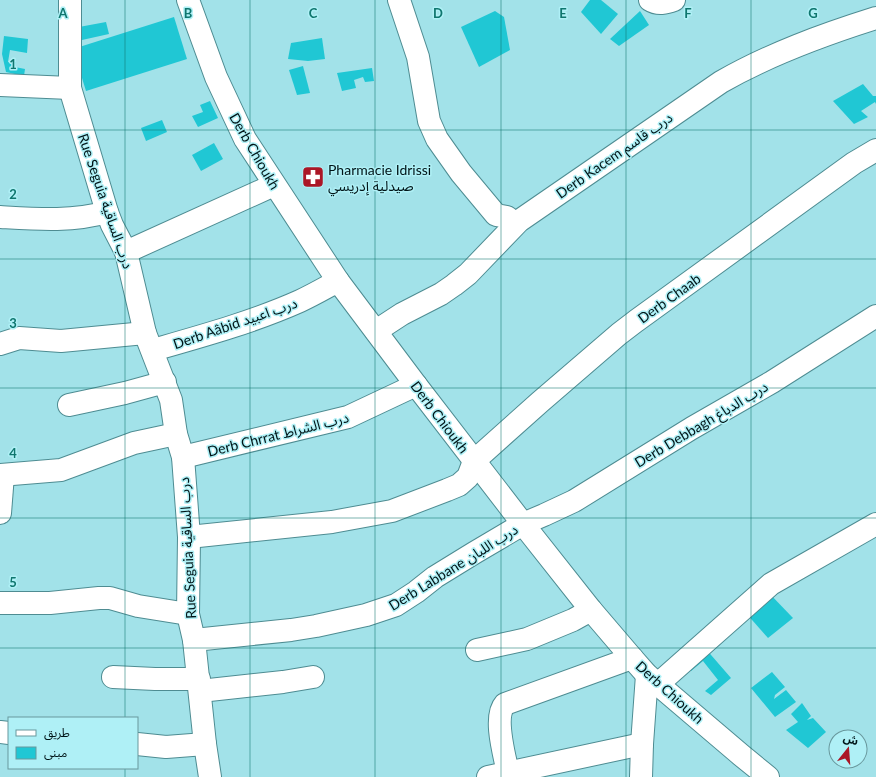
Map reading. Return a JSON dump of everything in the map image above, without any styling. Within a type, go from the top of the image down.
[{"type":"street","name":"Rue Seguia درب الساقية","points":[[70,0],[70,88],[107,212],[126,252],[149,342],[171,400],[176,434],[183,458],[189,537],[188,614],[194,640],[210,777]]},
{"type":"street","name":"Derb Chioukh","points":[[188,0],[216,77],[245,139],[338,281],[522,524],[591,610],[632,658],[653,680],[765,776]]},
{"type":"street","points":[[399,0],[418,57],[429,122],[437,139],[461,173],[496,215],[507,217],[515,224]]},
{"type":"street","points":[[650,0],[659,3],[674,0]]},
{"type":"street","name":"Derb Kacem درب قاسم","points":[[376,331],[402,314],[441,294],[454,285],[468,274],[515,224],[721,82],[743,69],[792,47],[824,34],[876,18]]},
{"type":"street","points":[[0,85],[70,88]]},
{"type":"street","name":"Derb Chaab","points":[[474,462],[540,402],[636,321],[849,167],[876,150]]},
{"type":"street","points":[[126,252],[274,185]]},
{"type":"street","points":[[0,217],[68,218],[97,215],[107,212]]},
{"type":"street","name":"Derb Aâbid درب اعبيد","points":[[0,344],[19,338],[61,341],[149,342],[213,333],[301,301],[338,281]]},
{"type":"street","name":"Derb Debbagh درب الدباغ","points":[[522,524],[574,501],[692,428],[772,382],[876,316]]},
{"type":"street","points":[[69,405],[125,393],[165,382]]},
{"type":"street","name":"Derb Chrrat درب الشراط","points":[[183,458],[348,417],[416,385]]},
{"type":"street","points":[[0,513],[1,475],[61,470],[134,443],[176,434]]},
{"type":"street","points":[[189,537],[332,522],[392,511],[459,484],[468,477],[474,462]]},
{"type":"street","name":"Derb Labbane درب اللبان","points":[[194,640],[316,626],[366,615],[396,605],[441,573],[522,524]]},
{"type":"street","points":[[641,777],[642,744],[653,680],[771,584],[876,524]]},
{"type":"street","points":[[0,603],[50,603],[110,598],[138,606],[188,614]]},
{"type":"street","points":[[477,650],[533,636],[573,620],[591,610]]},
{"type":"street","points":[[632,658],[505,704],[500,714],[504,775],[642,744]]},
{"type":"street","points":[[113,677],[155,679],[199,685],[284,682],[313,677]]},
{"type":"street","points":[[138,744],[166,747],[205,744]]},
{"type":"building","points":[[590,0],[601,0],[618,14],[601,34],[581,12]]},
{"type":"building","points":[[495,11],[504,17],[510,50],[479,67],[461,27]]},
{"type":"building","points":[[640,11],[649,25],[619,46],[610,39]]},
{"type":"building","points":[[174,17],[187,59],[86,91],[73,49]]},
{"type":"building","points":[[106,22],[109,34],[82,40],[79,27]]},
{"type":"building","points":[[4,36],[28,39],[27,53],[10,50],[8,62],[16,62],[15,67],[25,69],[24,76],[6,72],[2,54]]},
{"type":"building","points":[[322,38],[325,59],[308,61],[288,59],[291,43]]},
{"type":"building","points":[[303,66],[310,93],[297,95],[289,70]]},
{"type":"building","points":[[372,68],[374,81],[365,82],[363,77],[354,80],[356,88],[342,91],[337,73]]},
{"type":"building","points":[[863,84],[873,96],[876,96],[876,104],[875,102],[861,111],[868,117],[854,124],[833,101]]},
{"type":"building","points":[[210,101],[218,118],[198,127],[192,116],[203,112],[200,105]]},
{"type":"building","points":[[162,120],[167,132],[146,141],[141,128]]},
{"type":"building","points":[[214,143],[223,159],[201,171],[192,155]]},
{"type":"building","points":[[767,591],[793,618],[768,638],[745,612]]},
{"type":"building","points":[[705,648],[731,678],[711,695],[705,691],[718,680],[703,661],[691,671],[685,664]]},
{"type":"building","points":[[772,672],[785,687],[775,695],[774,699],[786,690],[796,702],[775,717],[751,688]]},
{"type":"building","points":[[802,703],[811,716],[807,720],[813,718],[826,732],[808,748],[786,730],[798,722],[791,714]]},
{"type":"place","name":"Pharmacie Idrissi صيدلية إدريسي","points":[[313,177]]}]
